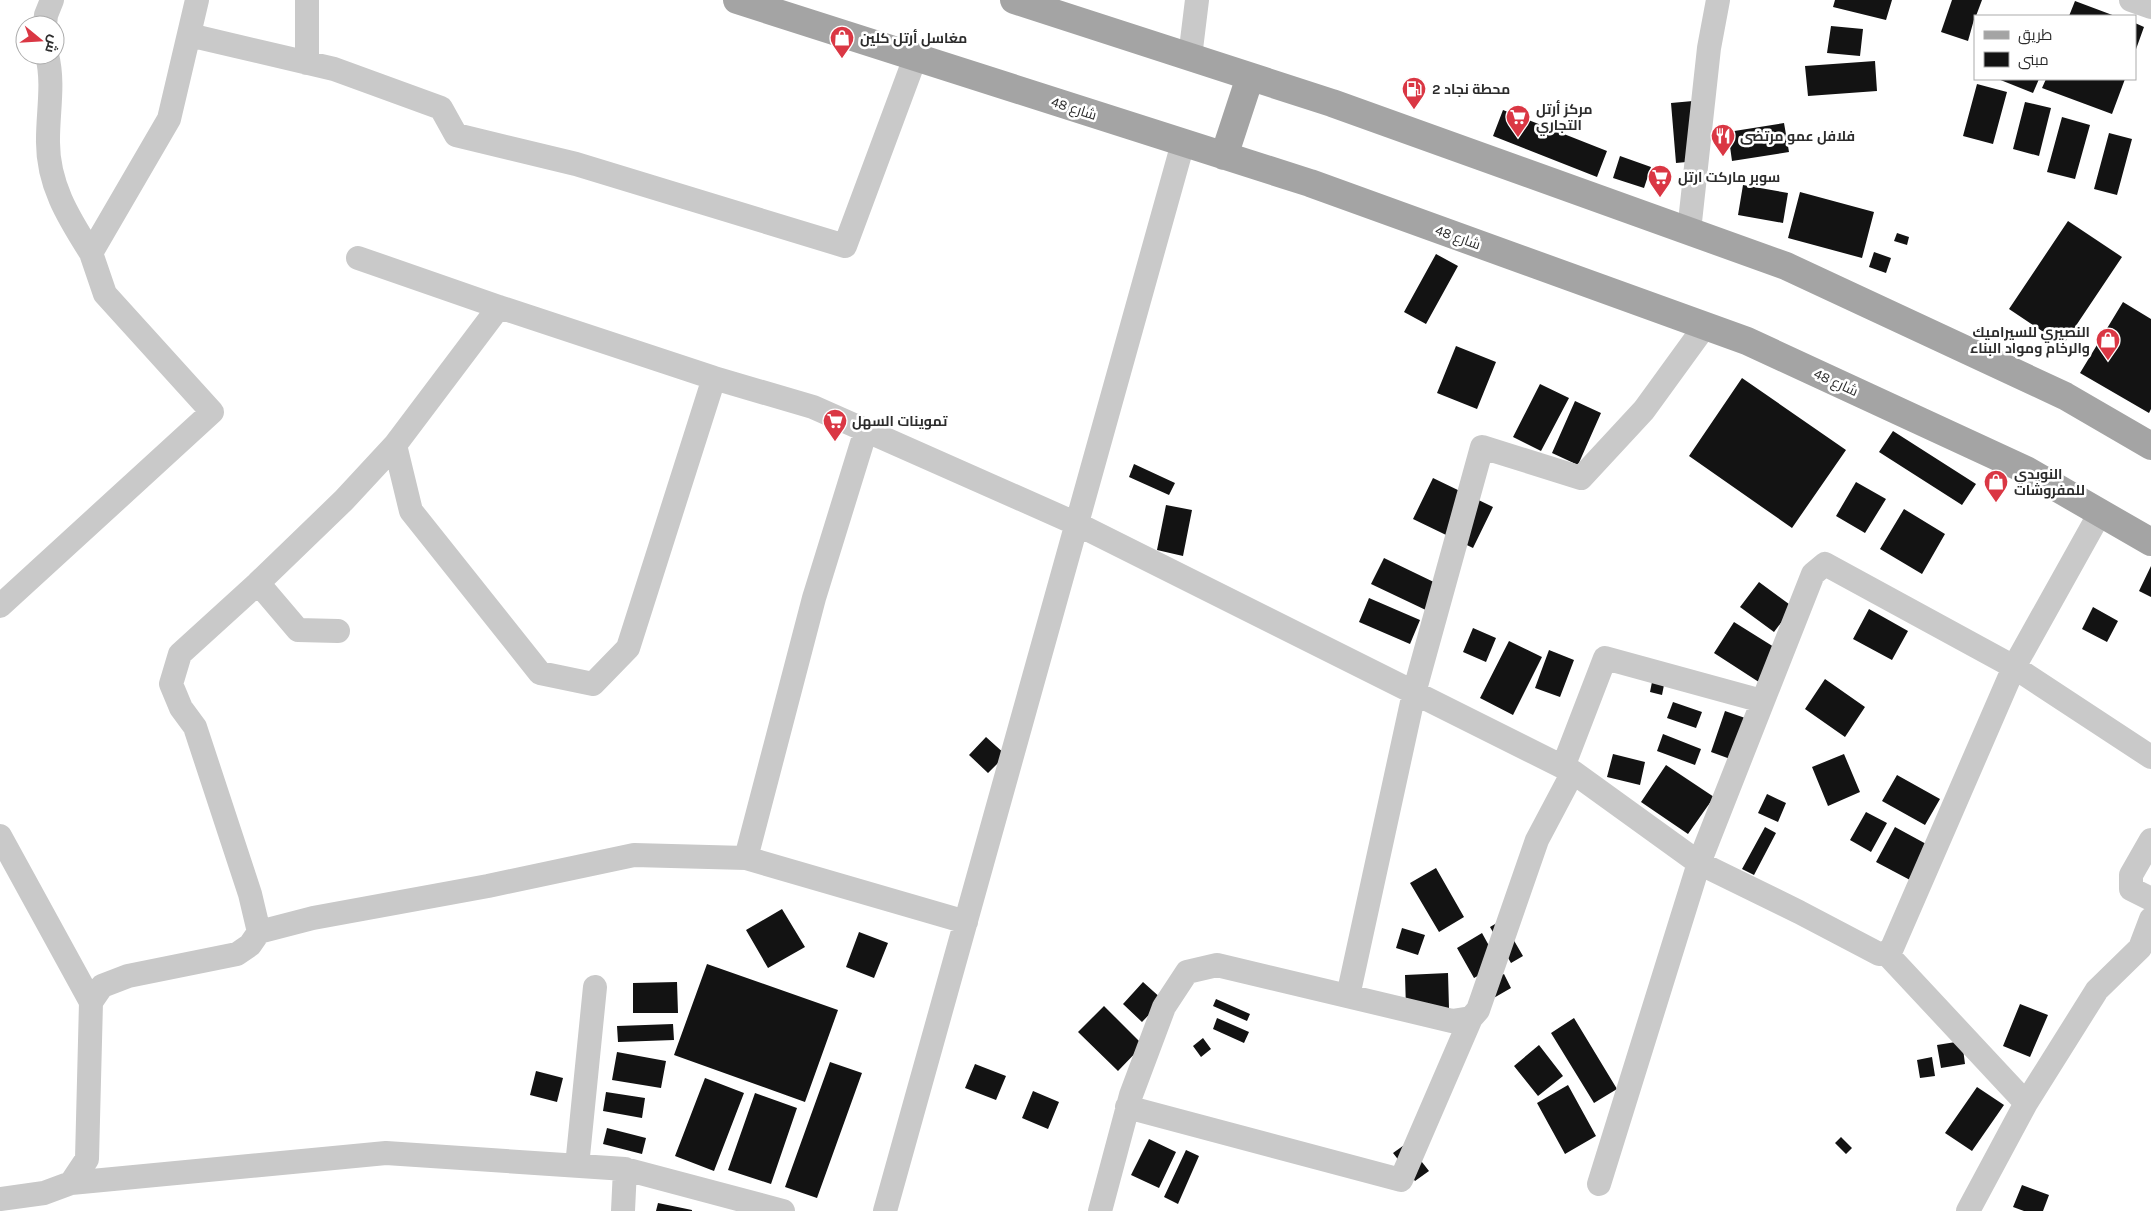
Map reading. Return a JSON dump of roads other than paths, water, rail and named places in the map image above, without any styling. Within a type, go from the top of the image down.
[{"type":"main road","name":"شارع 48","points":[[737,0],[1310,183],[1747,341],[2026,470],[2151,542]]},
{"type":"main road","points":[[1014,0],[1332,103],[1786,266],[2065,396],[2151,446]]},
{"type":"main road","points":[[1224,156],[1250,77]]},
{"type":"street","points":[[46,15],[52,0]]},
{"type":"street","points":[[91,253],[169,119],[197,0]]},
{"type":"street","points":[[307,0],[307,63]]},
{"type":"street","points":[[1190,57],[1197,0]]},
{"type":"street","points":[[1689,231],[1709,48],[1718,0]]},
{"type":"street","points":[[2132,0],[2151,7]]},
{"type":"street","points":[[188,35],[334,69],[441,108],[456,135],[576,164],[845,246],[915,58]]},
{"type":"street","points":[[0,606],[212,412],[105,294],[91,253],[65,212],[52,178],[48,141],[52,87],[49,65]]},
{"type":"street","points":[[886,1211],[1183,143]]},
{"type":"street","points":[[358,258],[499,308],[714,378],[812,407],[1077,524],[1568,770],[1700,863],[1879,954],[1886,953],[1892,948],[2014,666],[2100,513]]},
{"type":"street","points":[[259,932],[250,894],[195,727],[181,708],[171,684],[180,654],[258,583],[344,500],[395,445],[499,308]]},
{"type":"street","points":[[1348,996],[1414,692],[1482,447],[1580,478],[1644,410],[1705,326]]},
{"type":"street","points":[[395,445],[411,511],[540,673],[593,684],[628,648],[714,378]]},
{"type":"street","points":[[746,858],[814,598],[866,430]]},
{"type":"street","points":[[1599,1184],[1700,863],[1813,574],[1825,564],[2014,666],[2151,757]]},
{"type":"street","points":[[258,583],[298,630],[338,631]]},
{"type":"street","points":[[1127,1108],[1401,1180],[1471,1018],[1478,1010],[1537,840],[1568,770],[1605,658],[1762,701]]},
{"type":"street","points":[[0,836],[91,1002],[87,1159],[71,1183]]},
{"type":"street","points":[[2151,840],[2131,875],[2131,889],[2151,899]]},
{"type":"street","points":[[91,1002],[102,986],[128,976],[237,954],[250,945],[259,932],[313,918],[488,886],[634,855],[746,858],[966,922]]},
{"type":"street","points":[[1968,1211],[2026,1103],[2097,990],[2140,948],[2151,919]]},
{"type":"street","points":[[1886,953],[2026,1103]]},
{"type":"street","points":[[1100,1211],[1127,1108],[1164,1007],[1187,972],[1217,965],[1452,1020],[1471,1018]]},
{"type":"street","points":[[577,1166],[595,987]]},
{"type":"street","points":[[0,1199],[44,1193],[71,1183],[386,1153],[625,1169],[783,1211]]},
{"type":"street","points":[[623,1211],[625,1169]]},
{"type":"place","name":"مغاسل أرتل كلين","points":[[842,59]]},
{"type":"place","name":"محطة نجاد 2","points":[[1414,110]]},
{"type":"place","name":"مركز أرتل التجاري","points":[[1518,138]]},
{"type":"place","name":"فلافل عمو مرتضى","points":[[1723,157]]},
{"type":"place","name":"سوبر ماركت ارتل","points":[[1660,198]]},
{"type":"place","name":"النصيري للسيراميك والرخام ومواد البناء","points":[[2108,361]]},
{"type":"place","name":"تموينات السهل","points":[[835,442]]},
{"type":"place","name":"النويدي للمفروشات","points":[[1996,503]]}]
